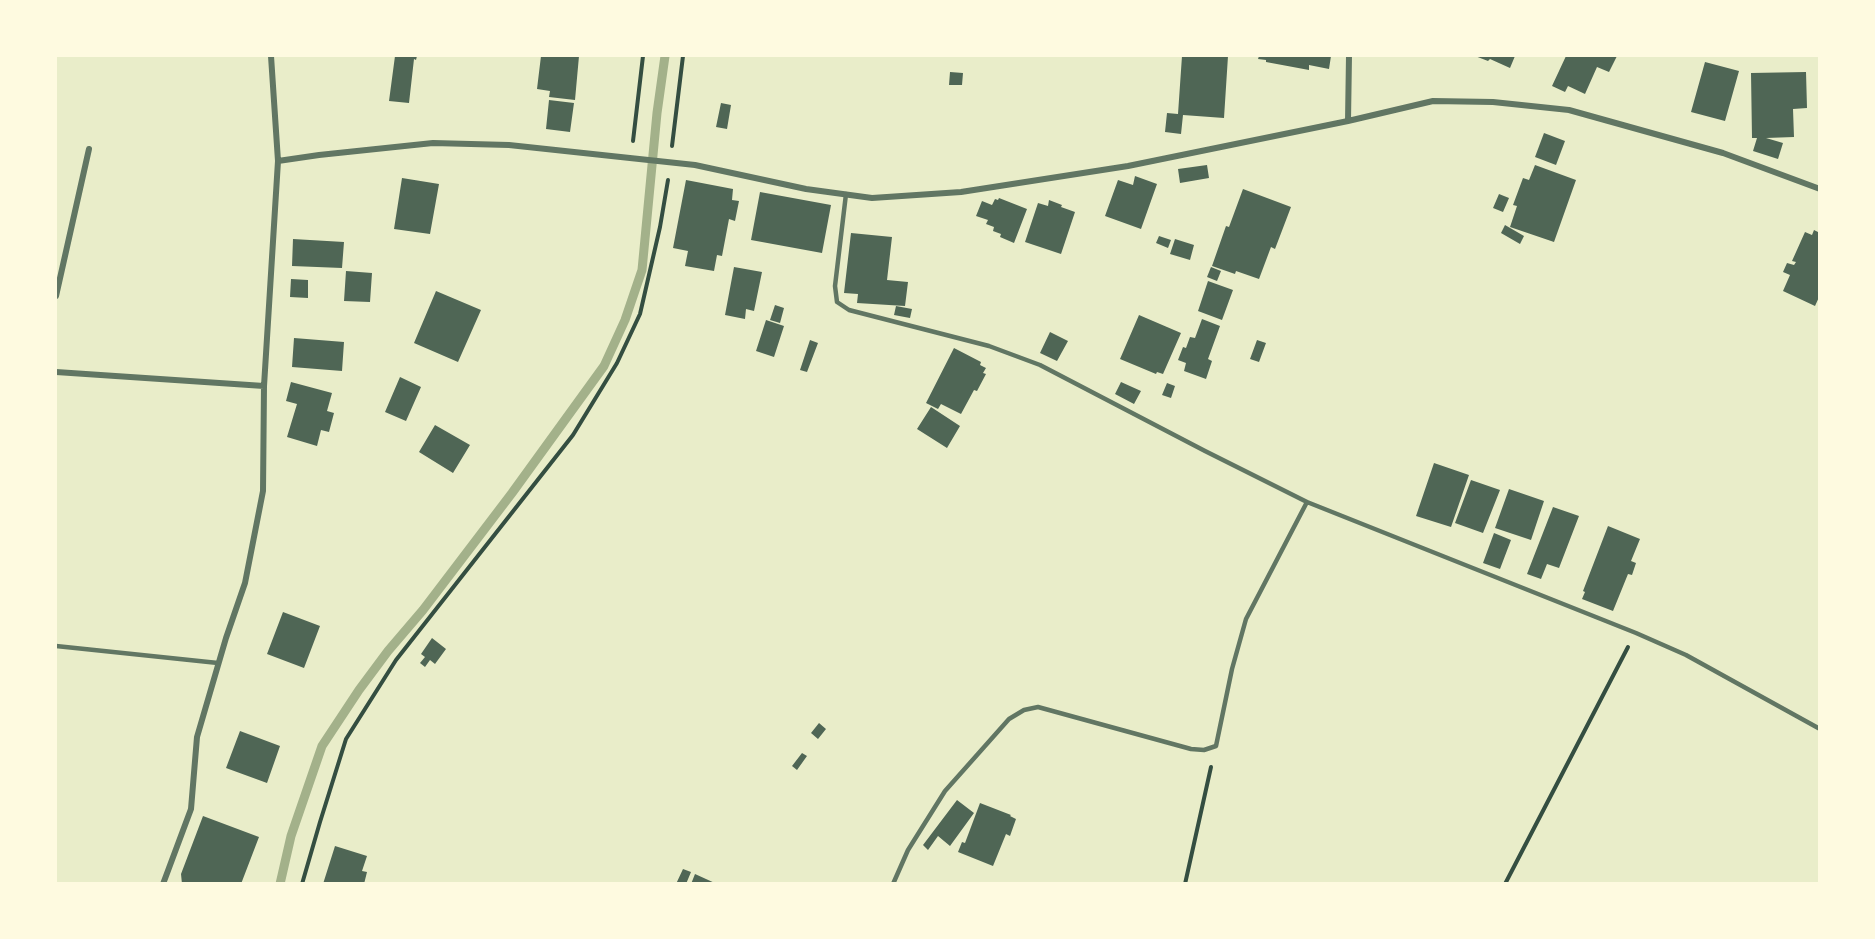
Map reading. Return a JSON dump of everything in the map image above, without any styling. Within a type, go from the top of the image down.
[{"type":"street","points":[[164,884],[191,809],[197,736],[218,663],[245,583],[263,491],[264,386],[278,161],[271,56]]},
{"type":"street","points":[[1348,121],[1349,56]]},
{"type":"street","points":[[278,161],[433,143],[509,144],[695,165],[806,189],[872,198],[961,192],[1128,166],[1348,121],[1433,101],[1493,102],[1569,110],[1723,153],[1820,189]]},
{"type":"street","points":[[56,296],[89,149]]},
{"type":"street","points":[[56,372],[264,386]]},
{"type":"lane","points":[[846,194],[835,286],[837,302],[849,310],[989,346],[1040,364],[1307,502],[1686,655],[1820,729]]},
{"type":"lane","points":[[893,884],[908,850],[945,791],[1009,719],[1024,710],[1038,707],[1191,749],[1204,750],[1216,746],[1232,669],[1246,619],[1307,502]]},
{"type":"lane","points":[[56,646],[218,663]]},
{"type":"path","points":[[633,141],[644,56]]},
{"type":"path","points":[[302,884],[346,739],[396,660],[573,435],[617,363],[640,314],[660,227],[683,56]]},
{"type":"path","points":[[1505,884],[1636,633]]},
{"type":"path","points":[[1185,884],[1216,746]]},
{"type":"building","points":[[395,56],[417,56],[416,60],[414,59],[409,103],[389,101]]},
{"type":"building","points":[[541,56],[579,56],[575,100],[549,97],[550,91],[537,89]]},
{"type":"building","points":[[1182,56],[1228,56],[1224,118],[1183,115],[1181,134],[1165,132],[1167,113],[1178,114]]},
{"type":"building","points":[[1259,56],[1331,56],[1329,69],[1309,65],[1309,70],[1266,62],[1266,60],[1258,59]]},
{"type":"building","points":[[1475,56],[1515,56],[1510,68],[1490,59],[1488,61]]},
{"type":"building","points":[[1566,56],[1617,56],[1609,72],[1597,67],[1585,94],[1568,86],[1565,92],[1552,86]]},
{"type":"building","points":[[1705,62],[1739,71],[1725,121],[1691,112]]},
{"type":"building","points":[[950,72],[963,73],[962,85],[949,85]]},
{"type":"building","points":[[1806,72],[1807,108],[1793,109],[1794,137],[1766,138],[1783,143],[1778,159],[1753,151],[1757,138],[1752,138],[1751,73]]},
{"type":"building","points":[[549,100],[574,103],[570,132],[546,129]]},
{"type":"building","points":[[721,103],[731,105],[727,129],[716,127]]},
{"type":"building","points":[[1544,133],[1565,141],[1556,165],[1535,157]]},
{"type":"building","points":[[1207,165],[1209,178],[1180,183],[1178,169]]},
{"type":"building","points":[[1535,165],[1576,180],[1554,242],[1510,227],[1517,206],[1513,205],[1523,178],[1529,180]]},
{"type":"building","points":[[1135,176],[1157,184],[1141,229],[1105,216],[1118,180],[1133,185]]},
{"type":"building","points":[[402,178],[439,184],[430,234],[394,229]]},
{"type":"building","points":[[686,180],[733,189],[732,200],[739,201],[735,221],[729,219],[722,256],[717,255],[714,271],[685,266],[688,251],[673,248]]},
{"type":"building","points":[[1243,189],[1291,207],[1275,249],[1271,247],[1259,279],[1212,266],[1226,226],[1229,227]]},
{"type":"building","points":[[760,192],[831,205],[822,253],[751,240]]},
{"type":"building","points":[[1499,194],[1509,198],[1503,212],[1493,208]]},
{"type":"building","points":[[999,198],[1027,209],[1014,243],[993,231],[994,227],[986,224],[988,220],[976,216],[982,201],[992,205],[995,199]]},
{"type":"building","points":[[1049,200],[1075,212],[1061,254],[1025,242],[1038,203],[1048,206]]},
{"type":"building","points":[[1505,225],[1524,236],[1520,244],[1501,233]]},
{"type":"building","points":[[1814,230],[1820,233],[1820,295],[1815,306],[1783,291],[1790,275],[1783,272],[1787,263],[1794,265],[1796,262],[1792,261],[1805,232],[1812,235]]},
{"type":"building","points":[[851,233],[892,237],[887,280],[908,282],[905,306],[857,303],[858,294],[844,293]]},
{"type":"building","points":[[1159,236],[1171,240],[1168,248],[1156,243]]},
{"type":"building","points":[[293,239],[344,242],[342,268],[292,266]]},
{"type":"building","points":[[1175,239],[1194,245],[1190,260],[1170,254]]},
{"type":"building","points":[[734,267],[762,272],[754,311],[746,309],[745,319],[725,315]]},
{"type":"building","points":[[1211,267],[1221,271],[1217,281],[1207,277]]},
{"type":"building","points":[[346,271],[372,273],[370,302],[344,301]]},
{"type":"building","points":[[291,279],[308,280],[308,298],[290,297]]},
{"type":"building","points":[[1208,281],[1233,290],[1222,320],[1198,311]]},
{"type":"building","points":[[436,291],[481,310],[458,362],[414,343]]},
{"type":"building","points":[[775,305],[784,308],[780,323],[770,320]]},
{"type":"building","points":[[896,306],[912,309],[910,318],[894,315]]},
{"type":"building","points":[[1139,315],[1181,333],[1163,374],[1157,372],[1156,374],[1120,359]]},
{"type":"building","points":[[1202,319],[1220,326],[1208,359],[1212,361],[1206,379],[1184,371],[1186,363],[1178,360],[1190,337],[1195,338]]},
{"type":"building","points":[[766,320],[784,326],[774,357],[756,351]]},
{"type":"building","points":[[1050,332],[1068,341],[1057,361],[1040,353]]},
{"type":"building","points":[[294,338],[344,342],[342,371],[292,367]]},
{"type":"building","points":[[810,340],[818,343],[807,372],[800,370]]},
{"type":"building","points":[[1257,340],[1266,343],[1259,362],[1250,359]]},
{"type":"building","points":[[954,348],[981,362],[980,365],[986,368],[983,373],[986,374],[977,391],[974,390],[961,414],[941,404],[938,409],[926,403]]},
{"type":"building","points":[[400,377],[421,387],[406,421],[385,412]]},
{"type":"building","points":[[291,382],[332,393],[327,411],[334,413],[329,432],[321,430],[317,446],[287,437],[297,404],[286,401]]},
{"type":"building","points":[[1121,382],[1141,391],[1134,404],[1115,394]]},
{"type":"building","points":[[1167,383],[1175,386],[1171,398],[1162,395]]},
{"type":"building","points":[[931,407],[960,426],[947,448],[917,429]]},
{"type":"building","points":[[435,425],[470,445],[453,473],[419,452]]},
{"type":"building","points":[[1434,463],[1469,475],[1451,527],[1416,516]]},
{"type":"building","points":[[1471,480],[1500,490],[1483,533],[1455,523]]},
{"type":"building","points":[[1509,489],[1544,501],[1531,540],[1495,528]]},
{"type":"building","points":[[1553,507],[1579,516],[1559,568],[1547,564],[1541,579],[1527,574]]},
{"type":"building","points":[[1608,526],[1640,539],[1631,561],[1636,563],[1632,575],[1628,574],[1613,611],[1582,599]]},
{"type":"building","points":[[1494,533],[1511,540],[1500,569],[1483,563]]},
{"type":"building","points":[[283,612],[320,626],[304,668],[267,654]]},
{"type":"building","points":[[432,638],[446,649],[435,664],[430,660],[425,667],[420,663],[425,657],[421,654]]},
{"type":"building","points":[[819,723],[826,729],[818,739],[811,733]]},
{"type":"building","points":[[240,731],[280,746],[267,783],[226,768]]},
{"type":"building","points":[[802,753],[807,756],[797,770],[792,766]]},
{"type":"building","points":[[957,800],[974,813],[950,846],[938,836],[928,850],[923,845]]},
{"type":"building","points":[[980,803],[1016,819],[1010,836],[1006,834],[993,866],[958,852],[962,842],[965,843]]},
{"type":"building","points":[[203,816],[259,837],[241,884],[182,884],[181,874]]},
{"type":"building","points":[[335,846],[367,856],[362,871],[367,872],[364,884],[323,884]]},
{"type":"building","points":[[683,869],[691,872],[686,884],[676,884]]},
{"type":"building","points":[[695,874],[717,884],[691,884]]},
{"type":"waterway","points":[[280,884],[291,836],[322,746],[359,690],[512,493],[604,366],[625,320],[642,270],[657,113],[665,56]]}]
